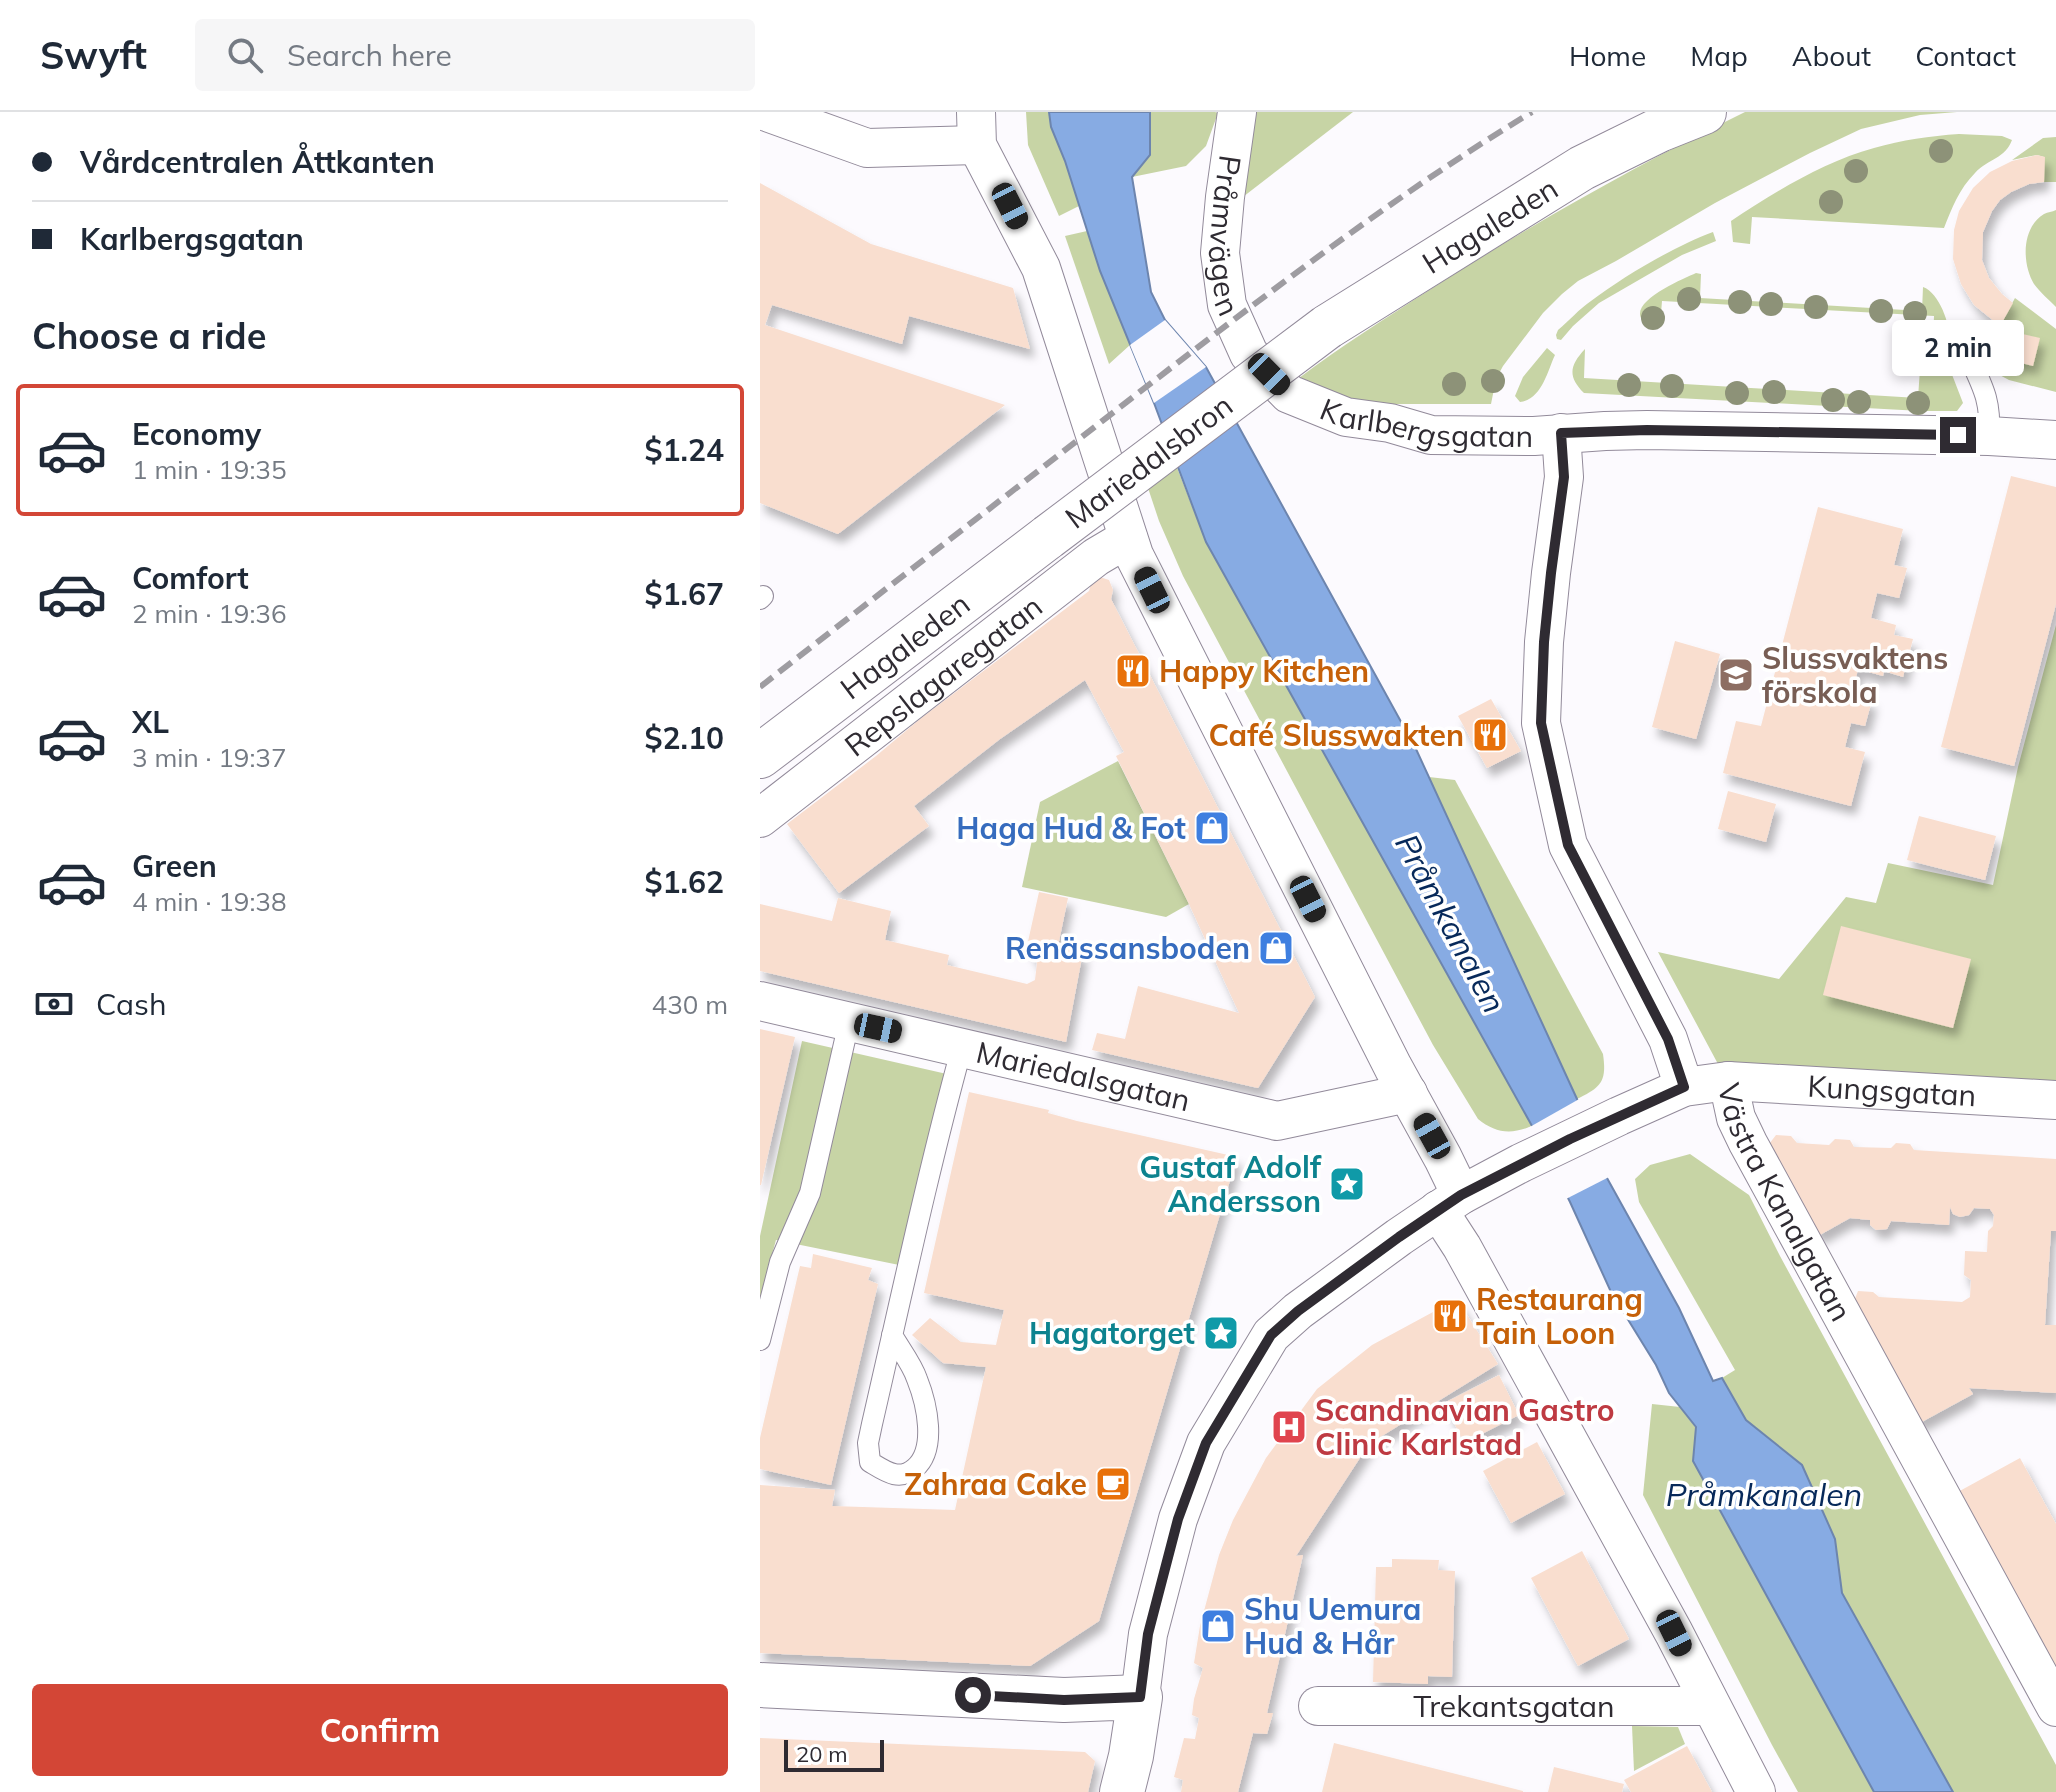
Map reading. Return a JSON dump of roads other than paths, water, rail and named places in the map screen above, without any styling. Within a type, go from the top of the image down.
[{"type":"street","points":[[767,112],[867,148],[977,128],[1041,268],[1134,555],[1408,1093],[1450,1203],[1462,1247],[1674,1633],[1756,1792]]},
{"type":"street","name":"Pråmvägen","points":[[1237,112],[1220,253],[1227,305],[1249,354]]},
{"type":"street","name":"Hagaleden","points":[[1327,327],[1582,168],[1672,121],[1704,112]]},
{"type":"street","name":"Mariedalsbron","points":[[1048,537],[1327,327]]},
{"type":"street","name":"Karlbergsgatan","points":[[1249,354],[1289,394],[1346,417],[1390,423],[1431,435],[1503,436],[1647,430],[2056,440]]},
{"type":"street","name":"Västra Kanalgatan","points":[[1561,433],[1564,477],[1547,615],[1541,723],[1568,845],[1668,1039],[1684,1087],[1728,1081],[1736,1118],[1748,1143],[2056,1707]]},
{"type":"street","name":"Hagaleden","points":[[760,756],[1048,537]]},
{"type":"street","name":"Repslagaregatan","points":[[760,818],[1096,557],[1128,538]]},
{"type":"street","name":"Mariedalsgatan","points":[[760,1001],[1277,1121],[1408,1093]]},
{"type":"street","name":"Kungsgatan","points":[[1728,1081],[2056,1100]]},
{"type":"street","points":[[1122,1792],[1131,1756],[1148,1634],[1178,1519],[1206,1443],[1271,1335],[1298,1311],[1450,1203],[1521,1163],[1684,1087]]},
{"type":"street","points":[[760,1685],[1064,1700],[1140,1697]]},
{"type":"street","name":"Trekantsgatan","points":[[1318,1706],[1710,1706]]},
{"type":"lane","points":[[1970,359],[1988,399],[1989,436]]},
{"type":"lane","points":[[760,1340],[780,1262],[810,1193],[849,1022]]},
{"type":"lane","points":[[892,1335],[917,1378],[930,1438],[923,1461],[908,1474],[890,1475],[870,1462],[868,1443],[892,1335],[945,1110],[962,1047]]},
{"type":"water","name":"Pråmkanalen","points":[[1049,112],[1150,112],[1150,155],[1132,177],[1151,292],[1165,320],[1206,367],[1416,749],[1577,1099],[1607,1178],[1679,1308],[1713,1381],[1722,1378],[1746,1420],[1802,1465],[1835,1539],[1842,1593],[1953,1792],[1874,1792],[1693,1461],[1696,1427],[1669,1393],[1656,1365],[1611,1292],[1532,1126],[1206,542],[1100,271],[1051,127]]},
{"type":"railway","points":[[760,687],[1279,285],[1429,178],[1532,112]]},
{"type":"place","name":"Happy Kitchen","points":[[1133,671]]},
{"type":"place","name":"Slussvaktens förskola","points":[[1736,675]]},
{"type":"place","name":"Café Slusswakten","points":[[1490,735]]},
{"type":"place","name":"Haga Hud & Fot","points":[[1212,828]]},
{"type":"place","name":"Renässansboden","points":[[1276,948]]},
{"type":"place","name":"Gustaf Adolf Andersson","points":[[1347,1184]]},
{"type":"place","name":"Restaurang Tain Loon","points":[[1450,1316]]},
{"type":"place","name":"Hagatorget","points":[[1221,1333]]},
{"type":"place","name":"Scandinavian Gastro Clinic Karlstad","points":[[1289,1427]]},
{"type":"place","name":"Zahraa Cake","points":[[1113,1484]]},
{"type":"place","name":"Shu Uemura Hud & Hår","points":[[1218,1626]]}]
